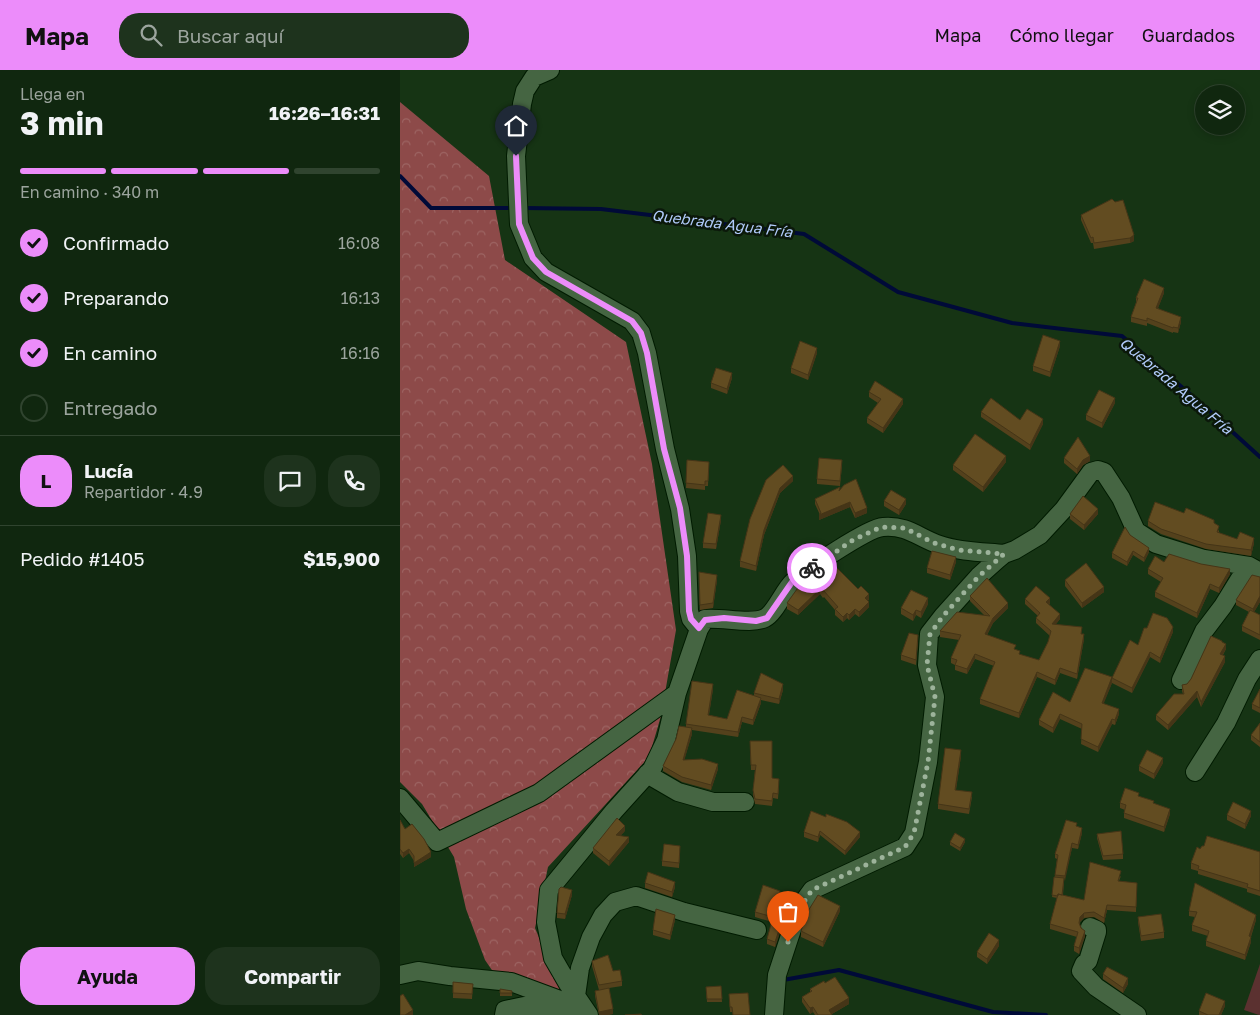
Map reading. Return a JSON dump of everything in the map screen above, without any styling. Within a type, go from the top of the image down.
[{"type":"street","points":[[550,70],[534,77],[525,91],[522,104],[516,156],[519,224],[533,258],[546,272],[632,321],[641,333],[647,353],[664,449],[680,508],[687,556],[689,611],[691,619],[699,628]]},
{"type":"street","points":[[774,1015],[777,975],[800,908],[812,890],[905,847],[914,833],[928,762],[935,697],[927,665],[930,634],[943,616],[979,576],[1004,554],[1040,535],[1064,508],[1091,472],[1098,470],[1104,472],[1121,498],[1136,531],[1156,544],[1204,559],[1255,569]]},
{"type":"street","points":[[583,1009],[553,958],[546,922],[549,890],[614,811],[652,769],[666,740],[678,693],[699,628],[705,620],[712,618],[756,621],[767,618],[792,582],[853,540],[881,527],[905,528],[934,543],[958,550],[1004,554]]},
{"type":"street","points":[[1181,680],[1204,631],[1223,606],[1239,580],[1255,569]]},
{"type":"street","points":[[1195,772],[1226,723],[1260,659]]},
{"type":"street","points":[[400,798],[437,842],[539,793],[678,693]]},
{"type":"street","points":[[647,774],[678,792],[713,802],[745,802]]},
{"type":"street","points":[[583,1009],[580,968],[591,937],[603,915],[615,902],[636,896],[684,912],[757,930]]},
{"type":"street","points":[[1090,927],[1097,930],[1097,932],[1088,961],[1084,964],[1081,971],[1091,982],[1136,1015]]},
{"type":"street","points":[[400,975],[418,971],[511,982],[583,1009]]},
{"type":"street","points":[[504,1015],[505,1010],[524,1006],[583,1009]]},
{"type":"green space","points":[[400,102],[489,176],[505,260],[626,342],[652,464],[676,630],[661,716],[649,757],[548,867],[535,928],[561,990],[542,988],[496,976],[485,960],[466,909],[454,857],[422,804],[400,782]]},
{"type":"shaded area","points":[[1260,964],[1260,1015],[1259,1015],[1244,1010]]},
{"type":"building","points":[[1112,199],[1115,202],[1123,200],[1134,235],[1130,238],[1094,243],[1093,237],[1091,238],[1081,215]]},
{"type":"building","points":[[1144,279],[1164,288],[1156,308],[1181,317],[1178,328],[1173,328],[1147,318],[1147,321],[1131,317]]},
{"type":"building","points":[[1043,335],[1060,341],[1050,372],[1033,366]]},
{"type":"building","points":[[800,341],[817,348],[808,375],[791,368]]},
{"type":"building","points":[[716,368],[732,373],[727,389],[711,383]]},
{"type":"building","points":[[875,381],[903,399],[883,428],[867,418],[881,399],[869,392]]},
{"type":"building","points":[[1099,390],[1115,398],[1102,423],[1086,415]]},
{"type":"building","points":[[991,398],[1020,420],[1027,409],[1043,419],[1030,445],[981,412]]},
{"type":"building","points":[[975,434],[1006,456],[983,487],[953,465]]},
{"type":"building","points":[[1078,437],[1090,456],[1083,460],[1077,469],[1064,458]]},
{"type":"building","points":[[819,458],[842,460],[840,481],[817,479]]},
{"type":"building","points":[[687,460],[709,462],[708,481],[705,481],[705,485],[686,483]]},
{"type":"building","points":[[783,465],[793,476],[780,488],[764,530],[756,566],[740,561],[750,519],[766,480]]},
{"type":"building","points":[[856,479],[867,508],[855,513],[850,502],[819,515],[821,513],[815,499],[840,487],[839,491],[844,485]]},
{"type":"building","points":[[891,490],[906,499],[899,510],[884,501]]},
{"type":"building","points":[[1083,496],[1098,509],[1084,525],[1070,514]]},
{"type":"building","points":[[1155,502],[1184,513],[1186,508],[1214,520],[1214,523],[1219,526],[1217,532],[1237,539],[1240,532],[1254,538],[1251,550],[1206,544],[1161,529],[1148,521]]},
{"type":"building","points":[[708,513],[721,515],[716,544],[703,543]]},
{"type":"building","points":[[1125,527],[1130,535],[1149,548],[1144,558],[1133,551],[1127,562],[1112,553]]},
{"type":"building","points":[[932,551],[956,557],[950,575],[927,568]]},
{"type":"building","points":[[1169,554],[1201,564],[1230,569],[1219,588],[1210,584],[1197,613],[1155,592],[1163,578],[1148,569],[1155,556],[1164,562]]},
{"type":"building","points":[[831,562],[858,589],[861,586],[869,594],[865,598],[869,602],[859,612],[855,609],[849,615],[847,613],[843,617],[835,609],[838,607],[820,589],[798,610],[787,603],[800,585]]},
{"type":"building","points":[[1086,563],[1104,587],[1082,603],[1065,580]]},
{"type":"building","points":[[699,572],[717,575],[713,603],[700,605]]},
{"type":"building","points":[[1252,575],[1260,577],[1260,596],[1253,609],[1236,600]]},
{"type":"building","points":[[987,578],[1008,603],[993,618],[985,634],[1016,645],[1014,649],[1020,651],[1019,654],[1039,660],[1051,631],[1036,618],[1040,613],[1025,599],[1036,586],[1050,598],[1046,602],[1060,614],[1052,624],[1082,627],[1081,634],[1084,634],[1077,674],[1060,668],[1055,680],[1037,672],[1019,713],[980,699],[995,662],[975,654],[967,669],[955,665],[957,660],[951,658],[961,635],[940,631],[957,612],[990,616],[970,596]]},
{"type":"building","points":[[911,590],[928,598],[921,612],[916,610],[913,615],[901,608]]},
{"type":"building","points":[[1250,610],[1260,615],[1260,635],[1242,626]]},
{"type":"building","points":[[1153,613],[1167,618],[1173,627],[1160,658],[1150,652],[1132,688],[1112,678],[1130,640],[1138,645],[1144,628],[1147,628]]},
{"type":"building","points":[[909,633],[918,635],[916,660],[901,655]]},
{"type":"building","points":[[1211,636],[1226,644],[1220,654],[1225,656],[1201,702],[1197,691],[1168,725],[1156,715],[1174,694],[1184,694],[1182,685],[1187,684],[1191,679]]},
{"type":"building","points":[[1085,668],[1112,677],[1102,703],[1119,709],[1115,720],[1112,719],[1098,747],[1081,739],[1082,724],[1060,714],[1053,728],[1039,720],[1053,692],[1070,702]]},
{"type":"building","points":[[761,673],[783,684],[779,699],[754,693]]},
{"type":"building","points":[[692,681],[713,684],[708,715],[727,719],[737,690],[761,698],[753,720],[742,717],[738,732],[686,724]]},
{"type":"building","points":[[1260,689],[1260,708],[1252,704]]},
{"type":"building","points":[[1260,723],[1260,742],[1251,735]]},
{"type":"building","points":[[679,726],[692,728],[683,760],[702,759],[718,764],[711,785],[682,777],[663,766],[676,739]]},
{"type":"building","points":[[750,741],[772,741],[772,778],[779,779],[778,794],[773,793],[772,801],[755,799],[753,790],[756,765],[751,765]]},
{"type":"building","points":[[945,748],[961,750],[955,790],[972,792],[969,809],[938,804]]},
{"type":"building","points":[[1147,750],[1163,758],[1154,774],[1139,766]]},
{"type":"building","points":[[1125,788],[1139,793],[1138,796],[1154,801],[1153,803],[1170,809],[1164,827],[1124,813],[1126,805],[1120,803]]},
{"type":"building","points":[[1233,802],[1251,811],[1245,824],[1227,815]]},
{"type":"building","points":[[811,811],[826,817],[826,814],[847,822],[860,832],[845,851],[820,831],[818,837],[804,832]]},
{"type":"building","points":[[617,818],[625,826],[616,835],[629,837],[609,861],[593,848]]},
{"type":"building","points":[[400,820],[405,829],[412,824],[424,839],[431,852],[414,863],[414,856],[409,849],[403,853],[400,849]]},
{"type":"building","points":[[1066,820],[1077,823],[1076,826],[1082,828],[1078,845],[1072,843],[1065,876],[1055,875],[1058,855],[1055,854]]},
{"type":"building","points":[[1121,831],[1123,854],[1103,856],[1097,834]]},
{"type":"building","points":[[955,833],[965,839],[960,848],[950,842]]},
{"type":"building","points":[[1207,836],[1260,852],[1260,891],[1247,887],[1248,884],[1198,869],[1199,866],[1191,863],[1197,847],[1200,849],[1204,846]]},
{"type":"building","points":[[664,844],[680,846],[679,863],[662,861]]},
{"type":"building","points":[[1090,862],[1121,871],[1118,881],[1137,883],[1136,907],[1107,905],[1104,918],[1094,912],[1084,913],[1080,917],[1079,923],[1085,931],[1079,948],[1074,946],[1078,932],[1050,924],[1058,894],[1084,900]]},
{"type":"building","points":[[648,872],[675,882],[672,892],[645,883]]},
{"type":"building","points":[[1054,877],[1064,878],[1062,895],[1052,895]]},
{"type":"building","points":[[1195,883],[1256,915],[1245,955],[1206,941],[1209,931],[1192,925],[1197,912],[1189,911]]},
{"type":"building","points":[[763,885],[780,891],[775,906],[786,909],[775,942],[767,939],[773,917],[755,912]]},
{"type":"building","points":[[561,887],[572,890],[565,914],[557,913],[559,889]]},
{"type":"building","points":[[818,895],[840,906],[823,942],[801,931],[808,911]]},
{"type":"building","points":[[656,909],[675,915],[670,935],[653,930]]},
{"type":"building","points":[[1161,914],[1164,932],[1141,936],[1138,917]]},
{"type":"building","points":[[989,933],[999,940],[987,959],[977,952]]},
{"type":"building","points":[[608,955],[613,971],[620,970],[622,981],[599,985],[592,961]]},
{"type":"building","points":[[1107,967],[1128,978],[1123,988],[1103,974]]},
{"type":"building","points":[[835,977],[849,998],[829,1010],[832,1015],[818,1015],[813,1007],[810,1008],[802,997],[812,991],[810,989]]},
{"type":"building","points":[[453,982],[473,984],[472,994],[453,993]]},
{"type":"building","points":[[721,986],[722,999],[707,999],[706,987]]},
{"type":"building","points":[[609,988],[613,1009],[599,1012],[595,991]]},
{"type":"building","points":[[500,989],[512,991],[512,993],[500,993]]},
{"type":"building","points":[[748,993],[750,1015],[733,1015],[729,994]]},
{"type":"building","points":[[1206,993],[1225,1001],[1219,1015],[1208,1015],[1199,1011]]},
{"type":"building","points":[[403,994],[413,1010],[405,1015],[400,1015],[400,996]]},
{"type":"waterway","name":"Quebrada Agua Fría","points":[[400,176],[431,208],[515,208]]},
{"type":"waterway","name":"Quebrada Agua Fría","points":[[524,208],[601,209],[804,234],[898,292],[1012,323],[1122,336],[1260,457]]},
{"type":"waterway","points":[[783,980],[839,970],[993,1012],[1046,1015]]},
{"type":"way so far","points":[[788,942],[800,908],[812,890],[905,847],[914,833],[928,762],[935,697],[927,665],[930,634],[943,616],[979,576],[1004,554],[958,550],[934,543],[905,528],[881,527],[853,540],[812,568]]},
{"type":"route","points":[[516,156],[519,224],[533,258],[546,272],[632,321],[641,333],[647,353],[664,449],[680,508],[687,556],[691,619],[699,628],[705,620],[712,618],[756,621],[767,618],[792,582],[812,568]]}]
